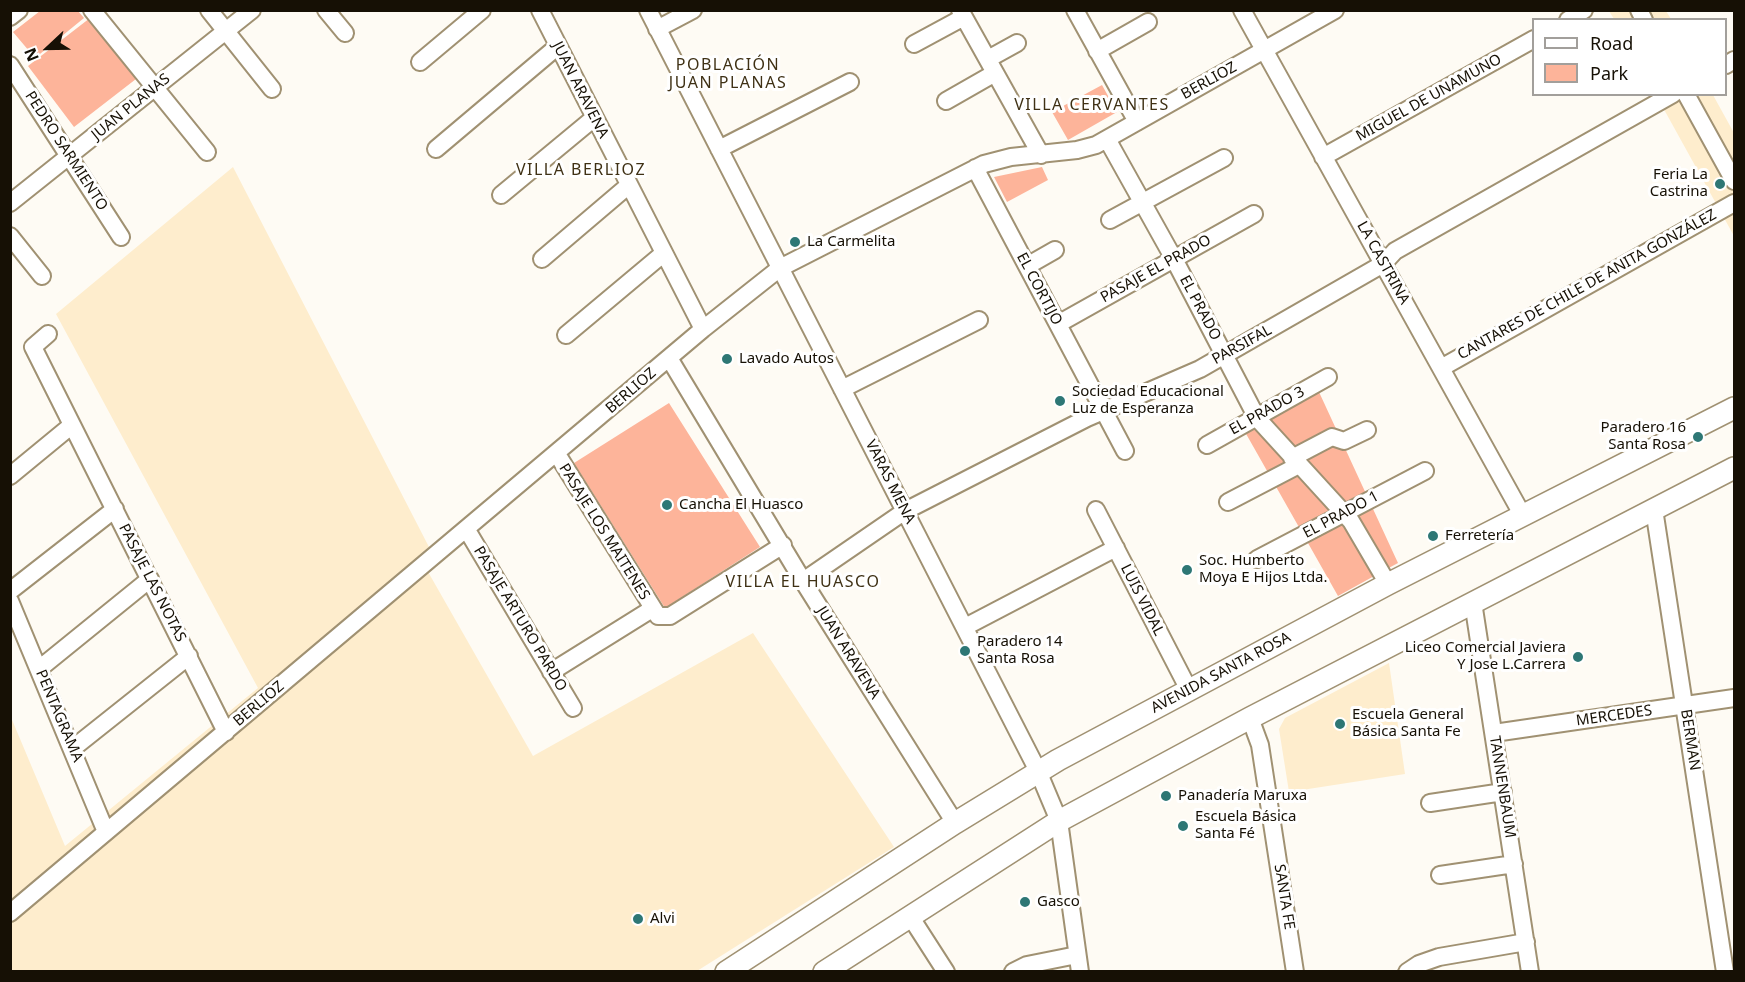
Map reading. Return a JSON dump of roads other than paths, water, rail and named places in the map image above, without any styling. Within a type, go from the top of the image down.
[{"type":"main road","name":"AVENIDA SANTA ROSA","points":[[726,972],[1038,771],[1388,584],[1734,408]]},
{"type":"main road","points":[[824,972],[1059,821],[1250,718],[1734,468]]},
{"type":"street","points":[[10,17],[19,10]]},
{"type":"street","points":[[92,10],[207,152]]},
{"type":"street","points":[[209,10],[272,90]]},
{"type":"street","name":"JUAN PLANAS","points":[[10,203],[252,10]]},
{"type":"street","points":[[326,10],[345,33]]},
{"type":"street","points":[[420,62],[482,10]]},
{"type":"street","name":"JUAN ARAVENA","points":[[540,10],[703,329]]},
{"type":"street","name":"VARAS MENA","points":[[648,10],[1038,771],[1059,821],[1079,963]]},
{"type":"street","points":[[657,29],[693,10]]},
{"type":"street","points":[[1075,10],[1137,122]]},
{"type":"street","name":"LA CASTRINA","points":[[1242,10],[1523,516]]},
{"type":"street","name":"BERLIOZ","points":[[10,913],[703,329],[780,268],[975,168],[1002,159],[1083,149],[1107,139],[1335,10]]},
{"type":"street","points":[[1571,18],[1584,10]]},
{"type":"street","points":[[914,44],[962,14],[1041,154]]},
{"type":"street","points":[[1097,51],[1148,22]]},
{"type":"street","name":"MIGUEL DE UNAMUNO","points":[[1323,157],[1532,40]]},
{"type":"street","points":[[946,101],[992,66],[1017,43]]},
{"type":"street","points":[[436,149],[558,46]]},
{"type":"street","name":"PEDRO SARMIENTO","points":[[13,75],[121,237]]},
{"type":"street","points":[[719,149],[850,82]]},
{"type":"street","name":"PARSIFAL","points":[[803,581],[905,511],[1103,411],[1173,382],[1225,355],[1383,264],[1395,250],[1669,96]]},
{"type":"street","points":[[1687,96],[1734,180]]},
{"type":"street","points":[[501,195],[594,118]]},
{"type":"street","name":"EL PRADO","points":[[1107,139],[1174,259],[1257,418],[1345,513],[1388,584]]},
{"type":"street","points":[[1110,220],[1224,158]]},
{"type":"street","name":"EL CORTIJO","points":[[975,168],[1125,451]]},
{"type":"street","points":[[542,259],[629,186]]},
{"type":"street","name":"CANTARES DE CHILE DE ANITA GONZÁLEZ","points":[[1441,368],[1734,203]]},
{"type":"street","name":"PASAJE EL PRADO","points":[[1058,324],[1254,214]]},
{"type":"street","points":[[10,236],[42,276]]},
{"type":"street","points":[[1027,266],[1055,250]]},
{"type":"street","points":[[566,335],[664,253]]},
{"type":"street","points":[[842,389],[978,320]]},
{"type":"street","name":"PASAJE LAS NOTAS","points":[[48,334],[33,347],[226,732]]},
{"type":"street","name":"JUAN ARAVENA","points":[[669,358],[803,581],[955,823]]},
{"type":"street","name":"EL PRADO 3","points":[[1207,445],[1328,377]]},
{"type":"street","points":[[11,474],[75,430]]},
{"type":"street","points":[[1228,502],[1296,462],[1332,437],[1344,441],[1367,430]]},
{"type":"street","name":"PASAJE LOS MAITENES","points":[[557,454],[652,609]]},
{"type":"street","name":"EL PRADO 1","points":[[1257,558],[1425,471]]},
{"type":"street","points":[[10,591],[115,509]]},
{"type":"street","name":"BERMAN","points":[[1654,509],[1725,972]]},
{"type":"street","name":"LUIS VIDAL","points":[[1096,510],[1189,690]]},
{"type":"street","name":"PASAJE ARTURO PARDO","points":[[467,530],[573,708]]},
{"type":"street","points":[[552,672],[652,609],[662,618],[670,616],[783,545]]},
{"type":"street","points":[[965,627],[1116,548]]},
{"type":"street","points":[[39,669],[150,579]]},
{"type":"street","name":"PENTAGRAMA","points":[[10,601],[106,832]]},
{"type":"street","name":"TANNENBAUM","points":[[1473,602],[1530,972]]},
{"type":"street","points":[[72,749],[189,656]]},
{"type":"street","name":"MERCEDES","points":[[1494,733],[1734,698]]},
{"type":"street","name":"SANTA FE","points":[[1250,718],[1260,746],[1295,972]]},
{"type":"street","points":[[1430,803],[1503,792]]},
{"type":"street","points":[[1440,875],[1514,864]]},
{"type":"street","points":[[910,916],[946,972]]},
{"type":"street","points":[[1407,972],[1428,960],[1526,942]]},
{"type":"street","points":[[1012,972],[1028,965],[1079,963]]},
{"type":"place","name":"Feria La Castrina","points":[[1720,184]]},
{"type":"place","name":"La Carmelita","points":[[795,242]]},
{"type":"place","name":"Lavado Autos","points":[[727,359]]},
{"type":"place","name":"Sociedad Educacional Luz de Esperanza","points":[[1060,401]]},
{"type":"place","name":"Paradero 16 Santa Rosa","points":[[1698,437]]},
{"type":"place","name":"Cancha El Huasco","points":[[667,505]]},
{"type":"place","name":"Ferretería","points":[[1433,536]]},
{"type":"place","name":"Soc. Humberto Moya E Hijos Ltda.","points":[[1187,570]]},
{"type":"place","name":"Paradero 14 Santa Rosa","points":[[965,651]]},
{"type":"place","name":"Liceo Comercial Javiera Y Jose L.Carrera","points":[[1578,657]]},
{"type":"place","name":"Escuela General Básica Santa Fe","points":[[1340,724]]},
{"type":"place","name":"Panadería Maruxa","points":[[1166,796]]},
{"type":"place","name":"Escuela Básica Santa Fé","points":[[1183,826]]},
{"type":"place","name":"Gasco","points":[[1025,902]]},
{"type":"place","name":"Alvi","points":[[638,919]]},
{"type":"district","name":"POBLACIÓN JUAN PLANAS","points":[[728,74]]},
{"type":"district","name":"VILLA CERVANTES","points":[[1092,105]]},
{"type":"district","name":"VILLA BERLIOZ","points":[[581,170]]},
{"type":"district","name":"VILLA EL HUASCO","points":[[803,582]]}]
